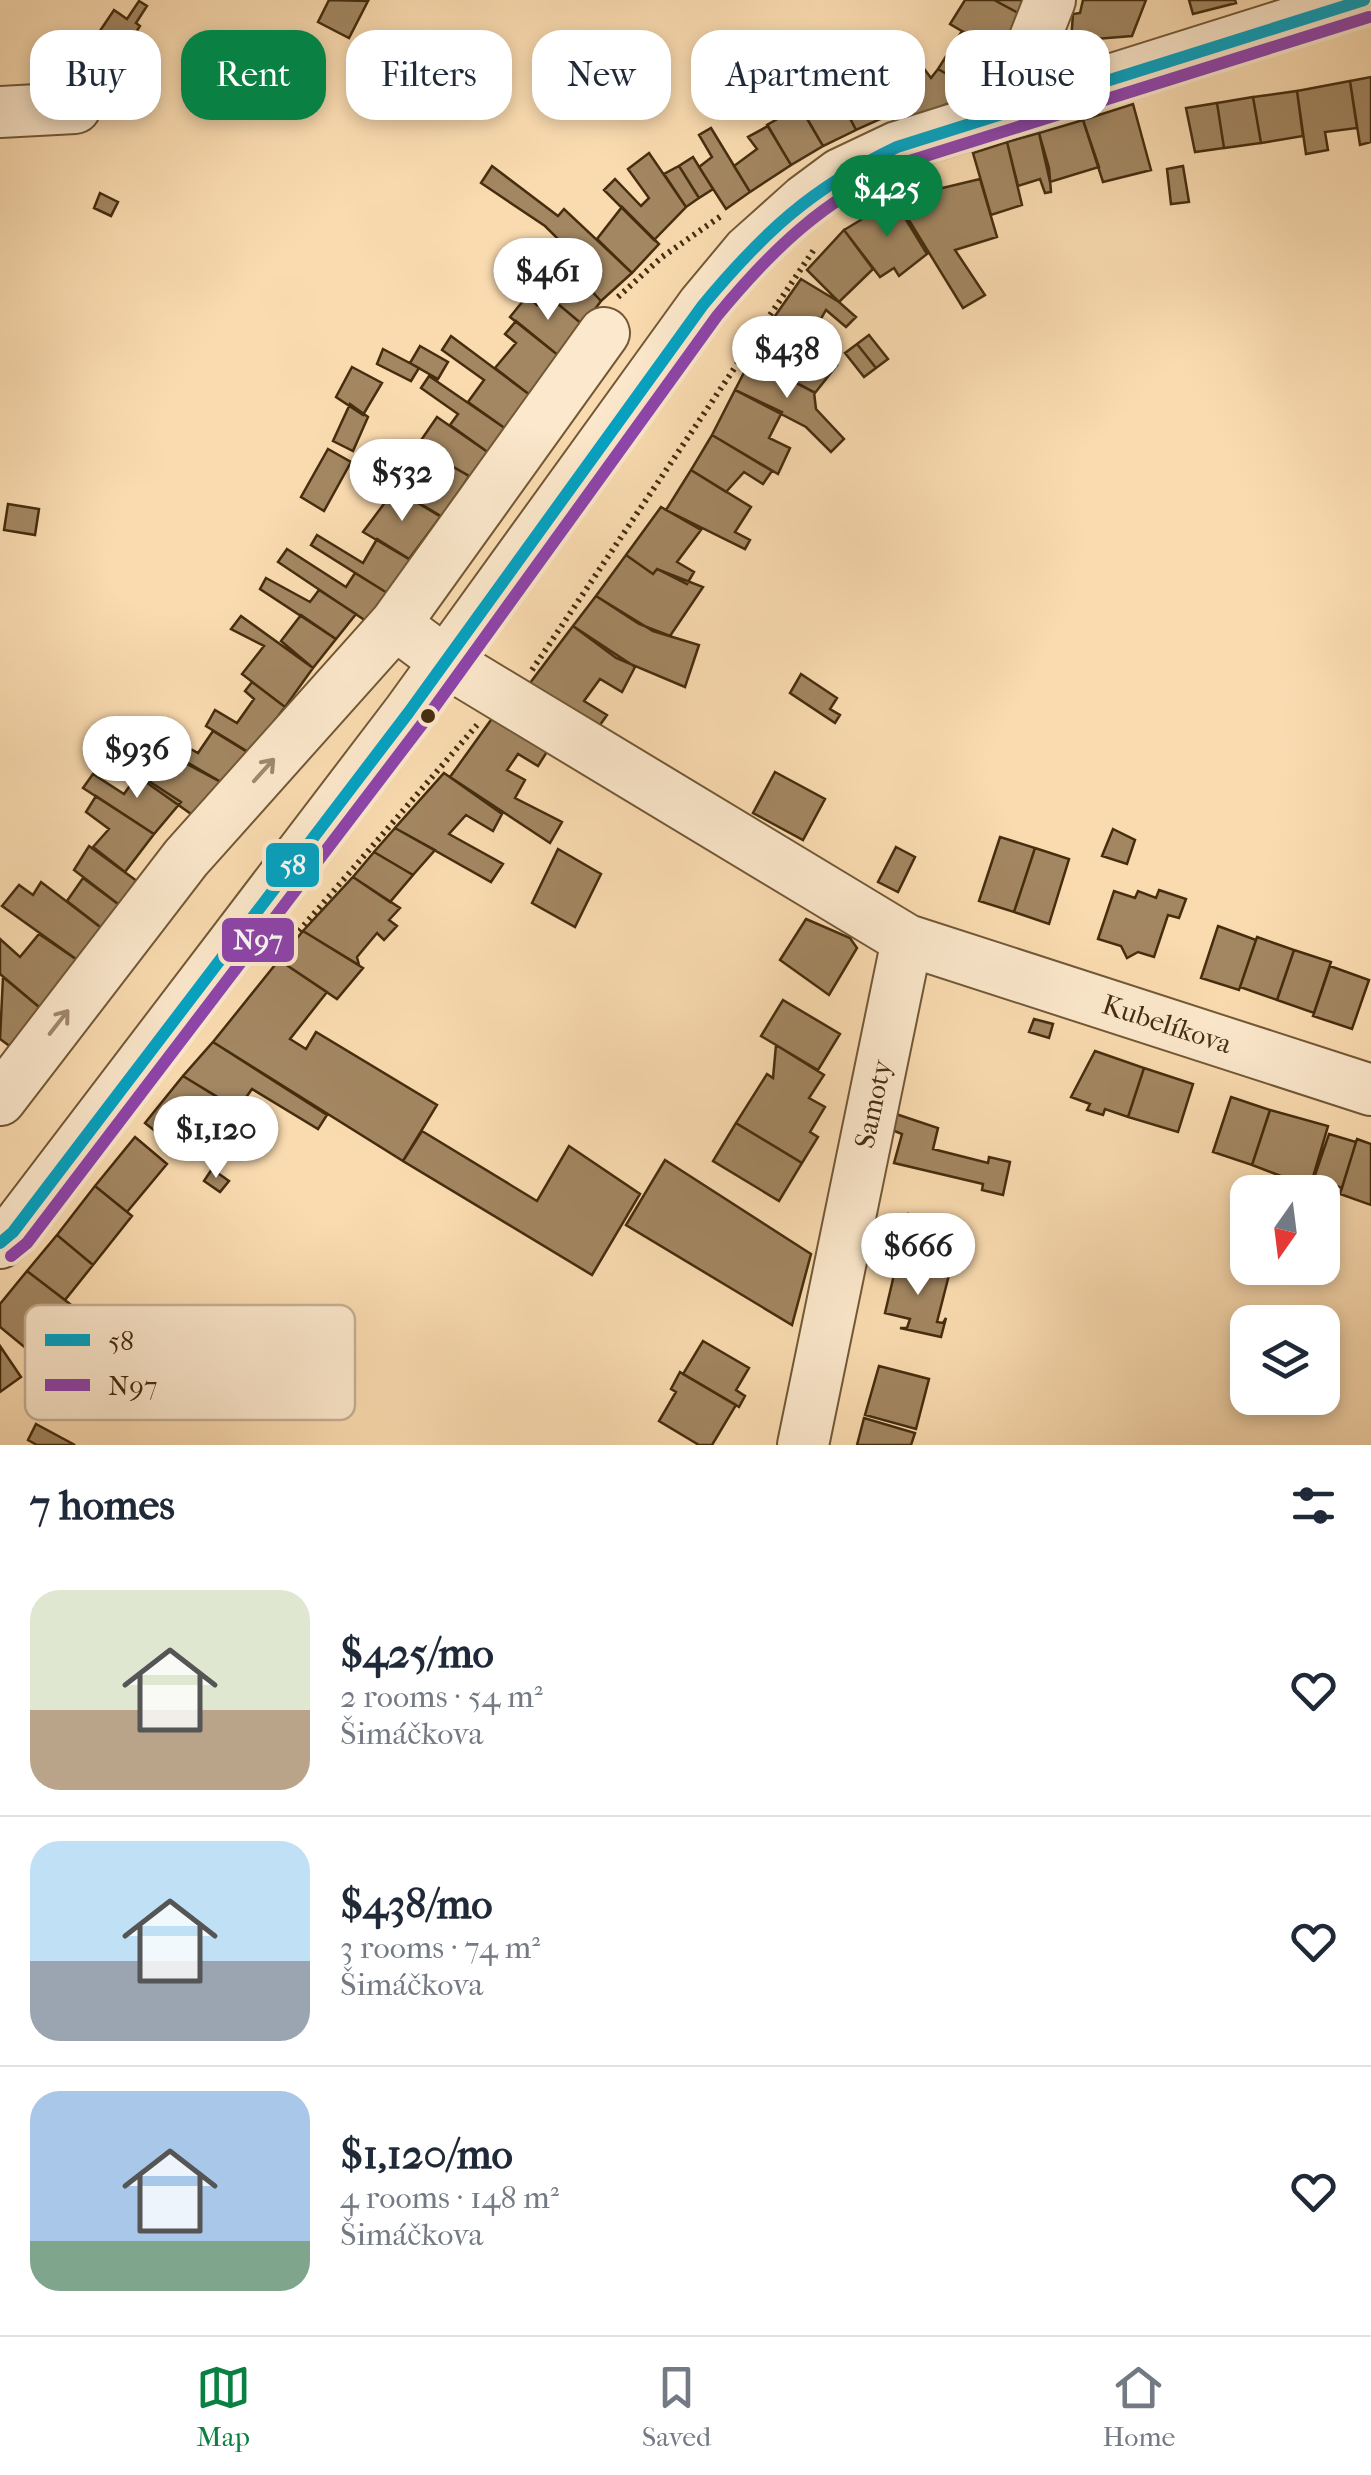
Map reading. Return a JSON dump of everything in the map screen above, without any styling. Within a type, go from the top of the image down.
[{"type":"street","points":[[1038,30],[1050,0]]},
{"type":"street","points":[[1110,79],[1364,0]]},
{"type":"street","points":[[0,112],[30,110]]},
{"type":"street","points":[[4,1237],[399,726],[703,304],[748,250],[840,174],[898,147],[981,120]]},
{"type":"street","points":[[0,1100],[186,858],[395,624],[604,333]]},
{"type":"street","name":"Kubelíkova","points":[[395,624],[443,660],[907,940],[1371,1090]]},
{"type":"street","name":"Samoty","points":[[803,1445],[907,940]]},
{"type":"path","points":[[520,687],[813,255],[818,242]]},
{"type":"path","points":[[297,934],[470,736],[484,712]]},
{"type":"building","points":[[329,0],[368,1],[353,30],[346,30],[346,36],[318,22]]},
{"type":"building","points":[[965,0],[994,0],[1022,15],[1013,30],[960,30],[950,24]]},
{"type":"building","points":[[994,0],[1030,0],[1022,15]]},
{"type":"building","points":[[1083,0],[1146,0],[1132,36],[1110,38],[1110,30],[1072,30],[1073,14],[1080,13]]},
{"type":"building","points":[[1189,0],[1235,0],[1236,3],[1193,14]]},
{"type":"building","points":[[139,1],[147,6],[136,23],[140,26],[137,30],[101,30],[114,10],[127,19]]},
{"type":"building","points":[[938,69],[945,73],[945,105],[925,114],[925,70],[931,78]]},
{"type":"building","points":[[1371,77],[1371,142],[1360,145],[1350,81]]},
{"type":"building","points":[[1350,81],[1357,128],[1325,132],[1328,150],[1306,154],[1297,91]]},
{"type":"building","points":[[1297,91],[1303,136],[1261,143],[1253,97]]},
{"type":"building","points":[[1253,97],[1261,143],[1224,148],[1217,103]]},
{"type":"building","points":[[1217,103],[1224,148],[1195,152],[1186,108]]},
{"type":"building","points":[[1133,104],[1151,170],[1103,182],[1083,120],[1110,120],[1110,111]]},
{"type":"building","points":[[776,120],[808,120],[823,146],[791,165],[767,125]]},
{"type":"building","points":[[808,120],[851,120],[856,130],[823,146]]},
{"type":"building","points":[[851,120],[878,120],[856,130]]},
{"type":"building","points":[[1083,120],[1099,167],[1050,182],[1039,133]]},
{"type":"building","points":[[768,126],[791,165],[750,192],[734,166],[757,149],[748,137]]},
{"type":"building","points":[[711,128],[750,192],[726,209],[699,167],[712,157],[699,135]]},
{"type":"building","points":[[1039,133],[1049,168],[1051,192],[1045,193],[1040,179],[1018,186],[1007,142]]},
{"type":"building","points":[[1007,142],[1022,205],[991,215],[973,153]]},
{"type":"building","points":[[649,153],[686,207],[654,240],[604,190],[615,179],[641,206],[649,198],[628,169]]},
{"type":"building","points":[[693,157],[713,189],[699,198],[679,166]]},
{"type":"building","points":[[492,166],[558,216],[564,209],[632,273],[601,301],[568,266],[581,254],[568,240],[564,245],[545,226],[481,183]]},
{"type":"building","points":[[679,166],[699,198],[686,207],[664,174]]},
{"type":"building","points":[[1183,166],[1189,202],[1171,204],[1167,169]]},
{"type":"building","points":[[980,179],[997,237],[955,250],[985,295],[963,308],[896,199]]},
{"type":"building","points":[[100,193],[118,202],[111,216],[94,208]]},
{"type":"building","points":[[894,200],[927,254],[899,276],[894,268],[880,277],[844,230]]},
{"type":"building","points":[[622,207],[659,244],[632,273],[597,239]]},
{"type":"building","points":[[844,230],[873,269],[839,302],[807,270]]},
{"type":"building","points":[[568,266],[601,301],[583,325],[545,293]]},
{"type":"building","points":[[801,279],[856,317],[846,327],[826,310],[806,345],[768,326]]},
{"type":"building","points":[[545,293],[583,325],[559,356],[510,317],[527,296],[537,305]]},
{"type":"building","points":[[516,321],[559,356],[530,395],[495,368],[516,343],[505,334]]},
{"type":"building","points":[[768,326],[837,365],[815,393],[751,359]]},
{"type":"building","points":[[869,335],[888,359],[876,368],[857,344]]},
{"type":"building","points":[[451,336],[530,395],[506,429],[468,402],[484,380],[442,350]]},
{"type":"building","points":[[857,344],[876,368],[864,377],[845,353]]},
{"type":"building","points":[[420,346],[448,362],[438,379],[410,363]]},
{"type":"building","points":[[383,349],[419,368],[411,381],[377,364]]},
{"type":"building","points":[[751,359],[814,392],[816,409],[844,439],[831,452],[806,427],[735,390]]},
{"type":"building","points":[[352,367],[382,383],[363,415],[336,397]]},
{"type":"building","points":[[429,376],[506,429],[489,453],[450,425],[458,414],[421,388]]},
{"type":"building","points":[[735,390],[782,412],[769,438],[790,448],[778,474],[712,435]]},
{"type":"building","points":[[350,404],[368,417],[353,451],[333,441]]},
{"type":"building","points":[[437,417],[489,453],[471,477],[417,446]]},
{"type":"building","points":[[712,435],[772,471],[763,484],[744,472],[726,492],[691,470]]},
{"type":"building","points":[[328,449],[351,462],[324,511],[301,497]]},
{"type":"building","points":[[422,449],[469,476],[443,518],[381,481],[391,465],[406,474]]},
{"type":"building","points":[[691,470],[751,507],[735,532],[750,540],[745,549],[666,510]]},
{"type":"building","points":[[395,489],[441,516],[409,559],[363,532]]},
{"type":"building","points":[[8,504],[39,509],[35,535],[4,530]]},
{"type":"building","points":[[661,507],[701,530],[677,562],[694,572],[687,584],[657,569],[653,574],[626,555]]},
{"type":"building","points":[[317,535],[363,563],[377,539],[414,562],[392,596],[311,545]]},
{"type":"building","points":[[287,549],[346,587],[355,573],[392,596],[372,625],[278,562]]},
{"type":"building","points":[[626,555],[653,574],[657,569],[703,587],[670,636],[639,624],[596,596]]},
{"type":"building","points":[[266,578],[310,602],[319,590],[356,614],[336,639],[260,589]]},
{"type":"building","points":[[596,596],[653,631],[699,645],[685,687],[616,658],[573,626]]},
{"type":"building","points":[[301,615],[336,639],[313,668],[281,641]]},
{"type":"building","points":[[241,616],[313,668],[285,707],[242,674],[264,646],[231,629]]},
{"type":"building","points":[[573,626],[635,667],[622,692],[600,679],[584,701],[607,715],[595,732],[527,687]]},
{"type":"building","points":[[801,674],[837,698],[830,709],[840,715],[835,723],[790,693]]},
{"type":"building","points":[[252,682],[285,707],[250,753],[206,726],[215,710],[237,723],[254,699],[245,691]]},
{"type":"building","points":[[496,713],[550,747],[538,766],[518,754],[507,770],[525,780],[515,798],[562,822],[550,843],[450,777]]},
{"type":"building","points":[[213,731],[252,755],[228,786],[171,753],[178,742],[198,753]]},
{"type":"building","points":[[146,742],[228,786],[201,821],[126,768]]},
{"type":"building","points":[[775,772],[825,799],[803,840],[753,813]]},
{"type":"building","points":[[444,773],[502,814],[493,831],[466,815],[449,834],[503,864],[491,882],[395,828]]},
{"type":"building","points":[[93,774],[124,794],[138,774],[181,802],[154,834],[83,788]]},
{"type":"building","points":[[96,796],[154,834],[125,872],[93,847],[109,829],[86,812]]},
{"type":"building","points":[[395,828],[435,850],[413,875],[374,852]]},
{"type":"building","points":[[1113,829],[1135,840],[1127,864],[1102,856]]},
{"type":"building","points":[[1000,837],[1035,848],[1014,912],[979,901]]},
{"type":"building","points":[[89,846],[145,887],[126,910],[74,870]]},
{"type":"building","points":[[896,847],[915,857],[898,892],[878,882]]},
{"type":"building","points":[[1035,848],[1069,859],[1049,924],[1014,912]]},
{"type":"building","points":[[558,849],[601,874],[575,927],[532,903]]},
{"type":"building","points":[[374,852],[413,875],[390,902],[353,877]]},
{"type":"building","points":[[353,877],[400,908],[389,920],[397,926],[384,940],[377,933],[357,957],[359,965],[303,931]]},
{"type":"building","points":[[83,878],[126,910],[108,933],[67,901]]},
{"type":"building","points":[[41,882],[108,933],[83,964],[2,906],[19,885],[33,895]]},
{"type":"building","points":[[1159,890],[1186,899],[1179,918],[1168,915],[1154,957],[1138,952],[1127,958],[1121,946],[1098,939],[1114,891],[1135,898],[1138,891],[1156,898]]},
{"type":"building","points":[[806,919],[850,938],[857,948],[829,995],[780,960]]},
{"type":"building","points":[[1218,926],[1256,940],[1239,990],[1201,978]]},
{"type":"building","points":[[303,931],[363,968],[337,999],[279,960]]},
{"type":"building","points":[[39,934],[83,964],[45,1012],[0,974],[0,939],[20,957]]},
{"type":"building","points":[[1257,937],[1294,950],[1277,1000],[1240,987]]},
{"type":"building","points":[[1294,950],[1331,962],[1314,1013],[1277,1000]]},
{"type":"building","points":[[279,960],[327,992],[290,1039],[306,1049],[316,1032],[437,1105],[403,1161],[213,1042]]},
{"type":"building","points":[[1330,966],[1369,980],[1352,1029],[1313,1016]]},
{"type":"building","points":[[3,977],[45,1012],[15,1050],[0,1039]]},
{"type":"building","points":[[783,1000],[840,1034],[818,1070],[761,1036]]},
{"type":"building","points":[[1034,1019],[1053,1024],[1049,1038],[1029,1032]]},
{"type":"building","points":[[213,1042],[327,1115],[318,1129],[252,1089],[242,1103],[251,1110],[248,1116],[183,1076]]},
{"type":"building","points":[[776,1045],[824,1075],[809,1098],[825,1107],[810,1132],[818,1137],[802,1163],[736,1123],[767,1074],[773,1078]]},
{"type":"building","points":[[1095,1051],[1144,1068],[1128,1117],[1105,1109],[1103,1115],[1087,1110],[1090,1104],[1071,1097]]},
{"type":"building","points":[[1144,1068],[1193,1084],[1178,1132],[1128,1117]]},
{"type":"building","points":[[183,1076],[226,1102],[184,1154],[145,1123]]},
{"type":"building","points":[[1231,1097],[1270,1110],[1252,1165],[1213,1152]]},
{"type":"building","points":[[1270,1110],[1328,1126],[1314,1175],[1278,1175],[1252,1165]]},
{"type":"building","points":[[896,1114],[938,1128],[933,1149],[988,1163],[989,1157],[1010,1162],[1003,1195],[982,1190],[983,1184],[894,1163],[902,1134],[892,1130]]},
{"type":"building","points":[[736,1123],[802,1163],[779,1201],[713,1161]]},
{"type":"building","points":[[422,1131],[537,1201],[569,1146],[640,1194],[592,1275],[403,1161]]},
{"type":"building","points":[[1329,1134],[1356,1142],[1342,1188],[1340,1175],[1315,1175]]},
{"type":"building","points":[[135,1137],[167,1164],[127,1212],[95,1186]]},
{"type":"building","points":[[1357,1139],[1371,1144],[1371,1205],[1340,1194]]},
{"type":"building","points":[[665,1160],[811,1254],[792,1325],[626,1225]]},
{"type":"building","points":[[212,1169],[229,1181],[220,1192],[204,1181]]},
{"type":"building","points":[[95,1186],[132,1216],[93,1265],[57,1235]]},
{"type":"building","points":[[908,1214],[959,1226],[948,1274],[897,1262]]},
{"type":"building","points":[[57,1235],[93,1265],[65,1300],[27,1271]]},
{"type":"building","points":[[897,1262],[949,1275],[937,1322],[943,1323],[946,1318],[941,1337],[900,1328],[907,1328],[910,1319],[885,1313]]},
{"type":"building","points":[[27,1271],[70,1304],[25,1305],[25,1348],[0,1327],[0,1304]]},
{"type":"building","points":[[703,1341],[749,1368],[736,1390],[745,1396],[739,1407],[683,1374]]},
{"type":"building","points":[[0,1346],[21,1377],[0,1392]]},
{"type":"building","points":[[879,1366],[929,1379],[916,1429],[865,1415]]},
{"type":"building","points":[[680,1372],[736,1405],[712,1445],[699,1445],[659,1421],[676,1392],[671,1389]]},
{"type":"building","points":[[864,1418],[915,1433],[911,1445],[857,1445]]},
{"type":"building","points":[[36,1424],[75,1445],[37,1445],[28,1440]]},
{"type":"transit line","name":"58","points":[[0,1243],[13,1232],[409,712],[703,305],[768,234],[839,179],[897,147],[1364,0]]},
{"type":"transit line","name":"N97","points":[[11,1256],[27,1243],[423,723],[717,316],[779,248],[848,193],[903,163],[1369,17]]}]
